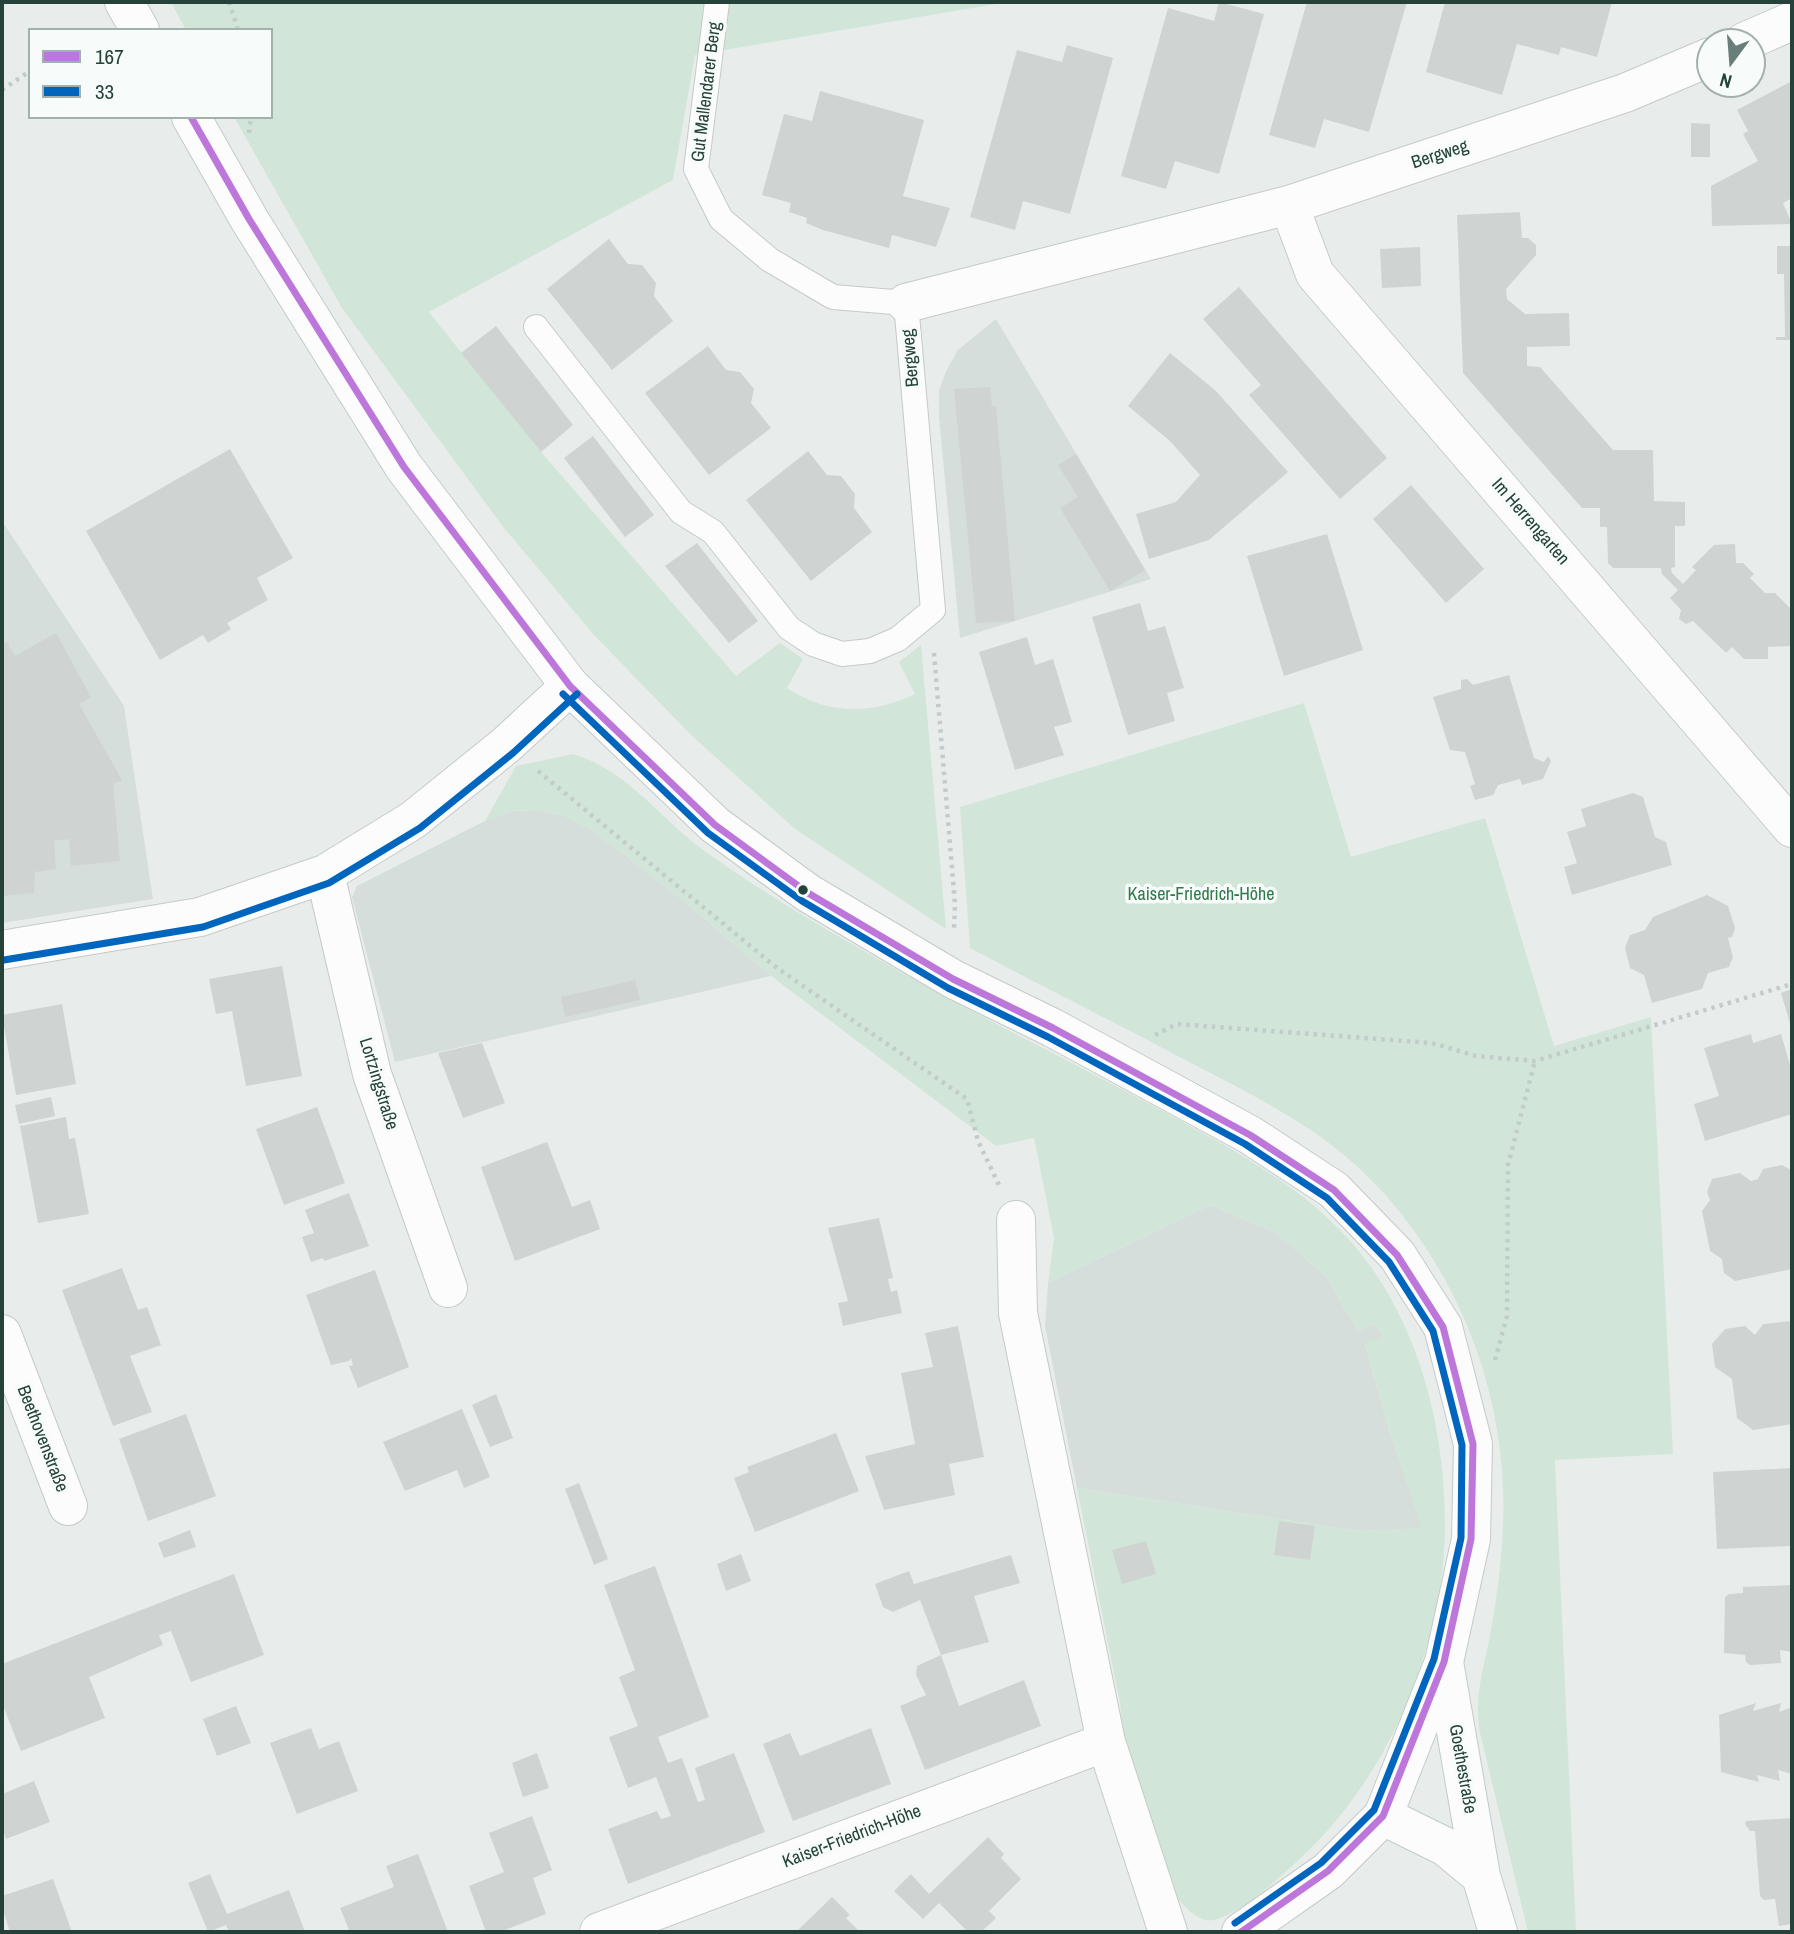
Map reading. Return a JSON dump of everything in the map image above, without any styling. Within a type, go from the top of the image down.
[{"type":"street","points":[[124,2],[139,28]]},
{"type":"street","points":[[1766,33],[1792,22]]},
{"type":"street","name":"Bergweg","points":[[906,303],[1289,205],[1625,93],[1696,63]]},
{"type":"street","points":[[192,119],[249,219],[404,467],[570,686],[715,825],[808,893],[953,979],[1110,1059],[1250,1135],[1334,1190],[1397,1255],[1443,1327],[1473,1444],[1471,1539],[1444,1662],[1383,1816],[1328,1871],[1241,1932]]},
{"type":"street","name":"Im Herrengarten","points":[[1289,205],[1315,274],[1792,828]]},
{"type":"street","points":[[2,950],[200,917],[325,874],[413,820],[506,745],[570,686]]},
{"type":"street","name":"Lortzingstraße","points":[[325,874],[372,1074],[448,1288]]},
{"type":"street","points":[[1016,1220],[1018,1313],[1044,1391],[1106,1742],[1168,1932]]},
{"type":"street","name":"Beethovenstraße","points":[[2,1334],[68,1506]]},
{"type":"street","name":"Goethestraße","points":[[1444,1662],[1480,1876],[1498,1932]]},
{"type":"street","name":"Kaiser-Friedrich-Höhe","points":[[599,1932],[1106,1742]]},
{"type":"street","points":[[1383,1816],[1446,1847],[1480,1876]]},
{"type":"lane","name":"Gut Mallendarer Berg","points":[[717,2],[696,169],[721,219],[770,260],[833,298],[906,303]]},
{"type":"lane","name":"Bergweg","points":[[906,303],[933,610]]},
{"type":"lane","points":[[536,327],[681,512],[713,532],[789,628],[813,644],[842,654],[870,651],[898,639],[933,610]]},
{"type":"path","points":[[229,2],[237,28]]},
{"type":"path","points":[[2,90],[28,72]]},
{"type":"path","points":[[933,610],[933,646],[955,904]]},
{"type":"path","points":[[506,745],[777,968],[967,1099],[978,1141],[1016,1220]]},
{"type":"path","points":[[1110,1059],[1177,1024],[1432,1043],[1476,1056],[1535,1061],[1792,984]]},
{"type":"path","points":[[1493,1367],[1507,1316],[1508,1165],[1535,1061]]},
{"type":"shaded area","points":[[996,319],[1151,579],[960,638],[939,417],[939,391],[958,350]]},
{"type":"shaded area","points":[[2,521],[124,706],[153,899],[2,923]]},
{"type":"shaded area","points":[[538,810],[565,816],[592,830],[684,901],[771,976],[395,1062],[352,897],[357,886],[485,821],[511,811]]},
{"type":"shaded area","points":[[1210,1205],[1275,1232],[1326,1276],[1358,1331],[1376,1323],[1383,1337],[1365,1344],[1391,1436],[1423,1529],[1358,1531],[1077,1488],[1045,1326],[1048,1283]]},
{"type":"green space","points":[[171,2],[1008,2],[695,55],[673,180],[429,312],[541,452],[736,676],[780,643],[803,659],[787,688],[802,697],[834,707],[850,709],[882,706],[915,694],[899,662],[921,645],[946,929],[795,829],[689,733],[594,635],[504,528],[342,308],[235,119],[273,119],[273,28],[185,28]]},
{"type":"green space","name":"Kaiser-Friedrich-Höhe","points":[[1304,703],[1351,857],[1485,818],[1554,1046],[1651,1017],[1673,1454],[1555,1460],[1576,1932],[1528,1932],[1480,1733],[1479,1691],[1495,1605],[1502,1548],[1502,1471],[1488,1388],[1475,1347],[1440,1270],[1390,1201],[1361,1170],[1302,1124],[1258,1098],[970,948],[960,807]]},
{"type":"green space","points":[[573,754],[593,761],[611,772],[706,852],[812,921],[947,998],[1207,1135],[1281,1181],[1326,1216],[1346,1236],[1371,1267],[1392,1301],[1423,1374],[1440,1451],[1445,1530],[1436,1608],[1427,1646],[1399,1722],[1359,1791],[1335,1822],[1293,1865],[1235,1911],[1218,1919],[1205,1920],[1193,1914],[1178,1899],[1126,1762],[1120,1703],[1077,1488],[1358,1531],[1422,1528],[1391,1436],[1365,1343],[1383,1337],[1376,1324],[1358,1331],[1326,1276],[1275,1232],[1210,1205],[1048,1283],[1054,1238],[1034,1138],[996,1146],[771,976],[684,901],[592,830],[565,816],[538,810],[511,811],[485,821],[516,766]]},
{"type":"building","points":[[1219,2],[1264,14],[1219,174],[1175,161],[1166,189],[1121,176],[1168,8],[1214,21]]},
{"type":"building","points":[[1307,2],[1407,2],[1369,132],[1324,119],[1315,148],[1269,135]]},
{"type":"building","points":[[1445,2],[1612,2],[1597,57],[1561,47],[1559,55],[1517,44],[1502,95],[1426,72]]},
{"type":"building","points":[[1067,45],[1113,58],[1070,214],[1023,201],[1015,230],[970,217],[1017,50],[1062,62]]},
{"type":"building","points":[[1792,81],[1792,198],[1783,203],[1792,224],[1712,226],[1711,186],[1758,161],[1743,134],[1748,131],[1737,110],[1760,98],[1766,98],[1766,95]]},
{"type":"building","points":[[820,91],[924,120],[903,196],[950,208],[936,247],[892,235],[889,248],[823,230],[806,223],[807,218],[789,212],[791,203],[762,195],[784,114],[812,121]]},
{"type":"building","points":[[1691,123],[1710,124],[1710,157],[1691,157]]},
{"type":"building","points":[[1520,212],[1522,238],[1528,238],[1536,245],[1536,255],[1506,289],[1507,299],[1525,314],[1569,313],[1570,346],[1527,347],[1527,366],[1540,367],[1613,450],[1653,450],[1654,501],[1685,502],[1685,526],[1675,526],[1675,567],[1671,568],[1672,573],[1683,584],[1696,570],[1692,567],[1714,545],[1735,544],[1736,563],[1743,563],[1754,574],[1750,578],[1765,593],[1775,593],[1792,610],[1792,646],[1768,647],[1768,659],[1744,659],[1732,647],[1726,653],[1693,621],[1686,624],[1679,619],[1681,610],[1670,598],[1678,590],[1662,574],[1661,568],[1613,568],[1608,563],[1607,527],[1600,527],[1600,508],[1582,508],[1463,373],[1457,215]]},
{"type":"building","points":[[609,239],[628,264],[642,265],[656,283],[654,296],[673,321],[612,370],[547,289]]},
{"type":"building","points":[[1777,246],[1792,246],[1792,340],[1776,340],[1776,337],[1785,337],[1784,274],[1777,274]]},
{"type":"building","points":[[1420,247],[1421,286],[1382,288],[1380,249]]},
{"type":"building","points":[[1239,287],[1387,458],[1340,499],[1249,395],[1261,385],[1203,319]]},
{"type":"building","points":[[496,326],[573,425],[541,452],[461,353]]},
{"type":"building","points":[[708,346],[726,370],[740,372],[754,389],[751,403],[771,428],[709,475],[645,393]]},
{"type":"building","points":[[1170,353],[1216,391],[1288,472],[1209,540],[1149,559],[1136,514],[1176,502],[1200,475],[1170,441],[1128,406]]},
{"type":"building","points":[[990,387],[992,406],[996,406],[1015,621],[976,623],[954,389]]},
{"type":"building","points":[[593,436],[654,515],[625,537],[564,458]]},
{"type":"building","points":[[230,449],[293,558],[257,578],[268,600],[227,623],[231,629],[208,643],[203,635],[160,660],[86,531]]},
{"type":"building","points":[[808,451],[827,475],[841,476],[855,494],[854,508],[872,532],[811,581],[746,500]]},
{"type":"building","points":[[1076,454],[1145,570],[1110,591],[1060,508],[1078,497],[1058,465]]},
{"type":"building","points":[[1411,485],[1484,569],[1446,603],[1373,519]]},
{"type":"building","points":[[1327,534],[1363,650],[1284,676],[1247,556]]},
{"type":"building","points":[[697,543],[758,621],[729,643],[665,566]]},
{"type":"building","points":[[1140,603],[1148,631],[1165,626],[1184,688],[1167,693],[1175,721],[1128,735],[1092,617]]},
{"type":"building","points":[[56,633],[91,697],[79,704],[122,780],[113,784],[120,861],[71,866],[69,839],[54,841],[56,869],[35,872],[34,893],[2,896],[2,646],[7,642],[15,656]]},
{"type":"building","points":[[1027,637],[1035,665],[1053,659],[1072,722],[1054,727],[1064,755],[1015,770],[979,652]]},
{"type":"building","points":[[1509,675],[1534,758],[1544,762],[1548,756],[1551,761],[1543,779],[1522,785],[1520,779],[1498,785],[1493,795],[1475,800],[1470,786],[1475,784],[1465,752],[1450,750],[1433,697],[1461,689],[1461,680],[1467,679],[1473,685]]},
{"type":"building","points":[[1633,793],[1643,797],[1655,837],[1666,842],[1672,865],[1572,895],[1564,867],[1577,863],[1567,832],[1586,826],[1581,809]]},
{"type":"building","points":[[1707,895],[1728,906],[1735,928],[1732,937],[1728,938],[1733,957],[1729,967],[1708,973],[1702,989],[1652,1003],[1644,975],[1630,968],[1625,948],[1630,935],[1645,930],[1653,917]]},
{"type":"building","points":[[282,966],[302,1076],[246,1086],[232,1011],[216,1014],[209,979]]},
{"type":"building","points":[[635,980],[640,1000],[565,1017],[561,997]]},
{"type":"building","points":[[1792,989],[1792,1030],[1781,993]]},
{"type":"building","points":[[62,1004],[76,1084],[16,1095],[2,1015]]},
{"type":"building","points":[[1751,1034],[1753,1043],[1781,1034],[1792,1072],[1792,1114],[1705,1141],[1694,1104],[1719,1096],[1704,1048]]},
{"type":"building","points":[[482,1043],[505,1103],[463,1118],[438,1053]]},
{"type":"building","points":[[51,1097],[55,1116],[19,1124],[15,1105]]},
{"type":"building","points":[[317,1107],[345,1183],[284,1205],[256,1129]]},
{"type":"building","points":[[66,1117],[69,1139],[75,1138],[89,1214],[38,1223],[20,1126]]},
{"type":"building","points":[[547,1142],[572,1207],[590,1200],[600,1229],[515,1261],[481,1167]]},
{"type":"building","points":[[1782,1165],[1791,1170],[1792,1176],[1792,1269],[1735,1281],[1724,1273],[1722,1259],[1710,1251],[1702,1211],[1710,1200],[1707,1192],[1712,1179],[1740,1173],[1751,1181],[1758,1179],[1763,1169]]},
{"type":"building","points":[[349,1193],[369,1246],[324,1261],[323,1258],[311,1262],[302,1237],[314,1233],[305,1210]]},
{"type":"building","points":[[879,1218],[893,1278],[888,1279],[891,1292],[897,1290],[902,1313],[843,1326],[838,1303],[848,1301],[828,1228]]},
{"type":"building","points":[[122,1268],[138,1310],[147,1307],[161,1345],[130,1356],[152,1412],[113,1426],[62,1290]]},
{"type":"building","points":[[375,1270],[409,1367],[358,1388],[349,1366],[353,1365],[351,1358],[349,1361],[331,1365],[306,1295]]},
{"type":"building","points":[[1792,1321],[1792,1424],[1753,1430],[1737,1418],[1732,1379],[1715,1367],[1712,1344],[1725,1329],[1745,1326],[1755,1335],[1763,1324]]},
{"type":"building","points":[[958,1326],[984,1457],[949,1464],[955,1495],[884,1510],[865,1456],[915,1444],[901,1373],[933,1367],[925,1333]]},
{"type":"building","points":[[496,1394],[513,1438],[490,1447],[472,1405]]},
{"type":"building","points":[[462,1409],[490,1477],[464,1488],[457,1470],[405,1491],[383,1442]]},
{"type":"building","points":[[186,1414],[216,1496],[148,1521],[119,1439]]},
{"type":"building","points":[[836,1433],[859,1491],[755,1532],[734,1478],[749,1472],[747,1467]]},
{"type":"building","points":[[1792,1468],[1792,1546],[1717,1549],[1713,1472]]},
{"type":"building","points":[[579,1483],[608,1559],[594,1565],[565,1489]]},
{"type":"building","points":[[1279,1521],[1315,1526],[1310,1560],[1274,1555]]},
{"type":"building","points":[[190,1530],[196,1547],[164,1558],[158,1543]]},
{"type":"building","points":[[1146,1541],[1156,1574],[1122,1584],[1112,1550]]},
{"type":"building","points":[[741,1554],[751,1581],[726,1591],[717,1564]]},
{"type":"building","points":[[1011,1555],[1020,1583],[974,1596],[989,1642],[941,1655],[920,1600],[893,1612],[883,1607],[875,1584],[909,1571],[914,1584]]},
{"type":"building","points":[[655,1566],[709,1717],[658,1737],[668,1763],[682,1758],[698,1802],[705,1800],[695,1768],[734,1753],[765,1832],[628,1884],[608,1829],[657,1811],[661,1819],[671,1816],[656,1777],[628,1788],[609,1737],[638,1726],[619,1677],[635,1670],[604,1585]]},
{"type":"building","points":[[234,1574],[264,1655],[191,1682],[171,1631],[159,1635],[163,1645],[89,1677],[105,1718],[21,1751],[2,1703],[2,1664]]},
{"type":"building","points":[[1792,1585],[1792,1652],[1780,1650],[1781,1663],[1750,1665],[1746,1662],[1745,1655],[1724,1653],[1725,1597],[1743,1593],[1743,1587]]},
{"type":"building","points":[[941,1655],[959,1706],[1024,1680],[1041,1726],[925,1770],[900,1706],[926,1695],[916,1675],[917,1666]]},
{"type":"building","points":[[1756,1703],[1753,1711],[1781,1703],[1779,1712],[1792,1707],[1792,1774],[1778,1770],[1780,1781],[1757,1775],[1759,1782],[1721,1772],[1719,1715]]},
{"type":"building","points":[[236,1706],[251,1743],[217,1756],[203,1719]]},
{"type":"building","points":[[311,1728],[319,1749],[339,1741],[358,1791],[297,1814],[270,1743]]},
{"type":"building","points":[[871,1728],[891,1784],[793,1821],[763,1744],[790,1733],[800,1756]]},
{"type":"building","points":[[537,1753],[549,1788],[523,1797],[512,1763]]},
{"type":"building","points":[[34,1781],[50,1822],[6,1839],[2,1826],[2,1794]]},
{"type":"building","points":[[532,1816],[552,1870],[533,1878],[546,1914],[500,1932],[486,1932],[469,1886],[504,1872],[489,1833]]},
{"type":"building","points":[[1792,1818],[1792,1924],[1779,1926],[1775,1899],[1764,1900],[1760,1896],[1755,1831],[1750,1831],[1745,1824],[1746,1821]]},
{"type":"building","points":[[988,1837],[1004,1854],[1001,1858],[1021,1879],[989,1911],[996,1918],[981,1932],[968,1932],[939,1903],[923,1919],[894,1891],[911,1874],[929,1894]]},
{"type":"building","points":[[418,1854],[448,1932],[350,1932],[340,1908],[394,1887],[386,1866]]},
{"type":"building","points":[[210,1874],[227,1914],[289,1890],[305,1932],[229,1932],[226,1925],[208,1932],[188,1883]]},
{"type":"building","points":[[53,1879],[72,1932],[10,1932],[2,1907],[2,1896]]},
{"type":"building","points":[[832,1897],[850,1915],[846,1918],[860,1932],[796,1932]]},
{"type":"transit line","name":"167","points":[[192,119],[249,219],[404,467],[570,686],[715,825],[808,893],[953,979],[1053,1028],[1250,1135],[1334,1190],[1397,1255],[1443,1327],[1473,1444],[1471,1539],[1444,1662],[1383,1816],[1328,1871],[1241,1932]]},
{"type":"transit line","name":"33","points":[[563,694],[708,833],[802,901],[948,988],[1048,1037],[1245,1144],[1327,1198],[1389,1262],[1433,1331],[1462,1445],[1461,1538],[1434,1659],[1374,1810],[1321,1863],[1235,1923]]},
{"type":"transit line","name":"33","points":[[4,960],[203,927],[329,883],[420,828],[513,753],[577,694]]}]
